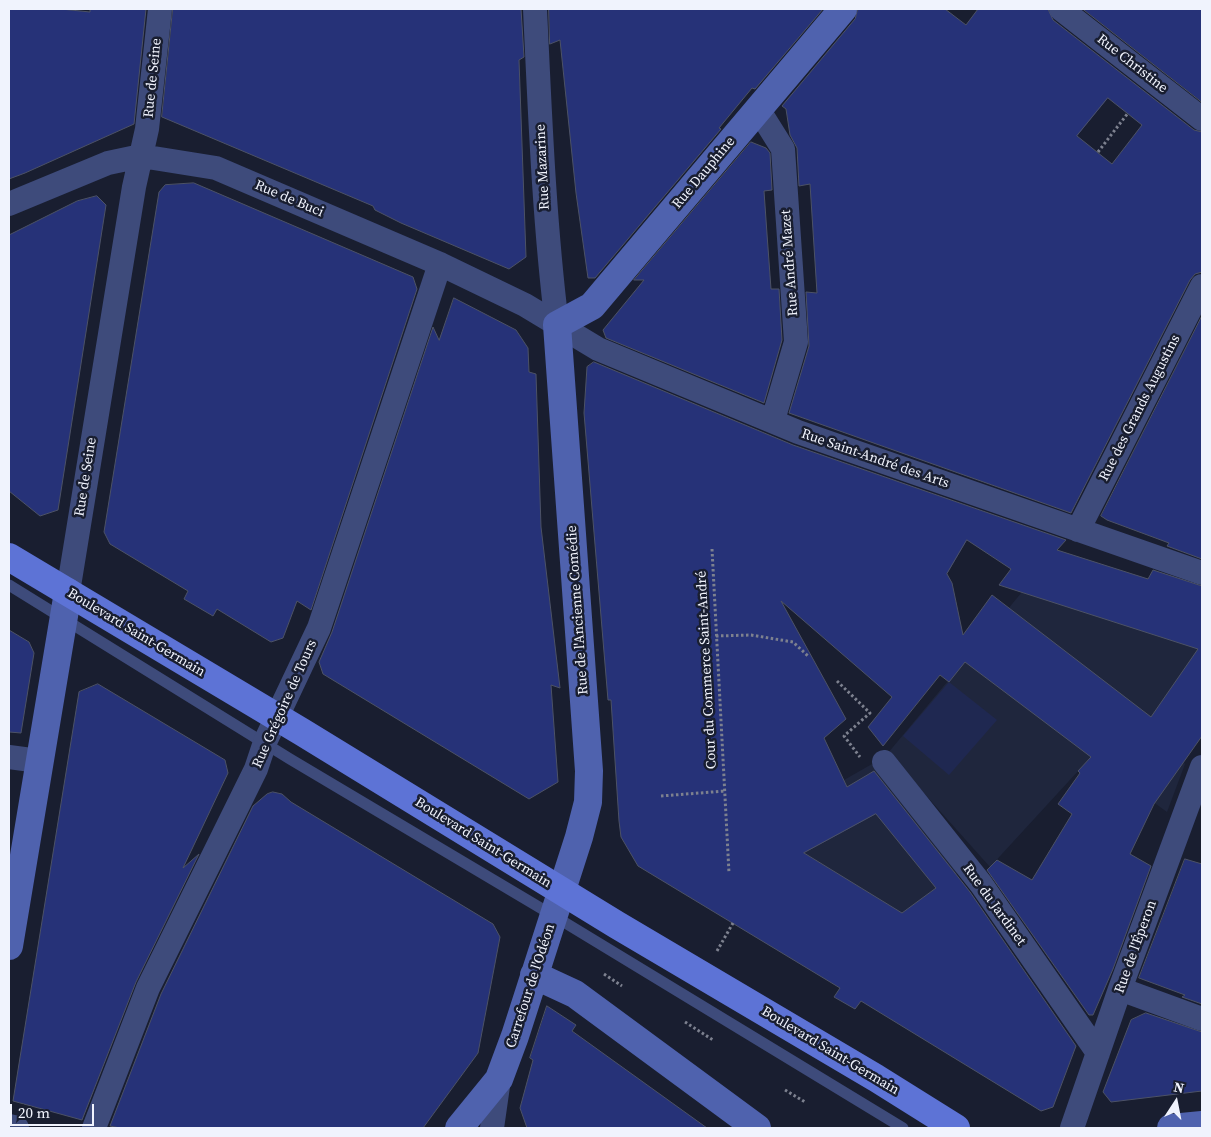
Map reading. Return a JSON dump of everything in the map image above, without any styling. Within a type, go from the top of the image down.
[{"type":"main road","name":"Boulevard Saint-Germain","points":[[9,557],[65,605],[277,717],[558,904],[703,975],[956,1128]]},
{"type":"street","name":"Rue de Seine","points":[[9,943],[134,187],[147,129],[160,9]]},
{"type":"street","name":"Rue Mazarine","points":[[535,9],[544,188],[557,325]]},
{"type":"street","name":"Rue Dauphine","points":[[557,325],[592,306],[843,9]]},
{"type":"street","name":"Rue Christine","points":[[1062,9],[1202,118]]},
{"type":"street","name":"Rue André Mazet","points":[[758,109],[783,149],[796,342],[773,420]]},
{"type":"street","name":"Rue de Buci","points":[[9,204],[108,163],[141,156],[216,168],[440,264],[525,305],[557,325]]},
{"type":"street","name":"Rue Grégoire de Tours","points":[[94,1128],[148,988],[256,769],[265,742],[319,628],[440,264]]},
{"type":"street","name":"Rue des Grands Augustins","points":[[1078,530],[1202,286]]},
{"type":"street","name":"Rue Saint-André des Arts","points":[[557,325],[598,349],[773,420],[798,432],[1202,573]]},
{"type":"street","name":"Rue de l'Ancienne Comédie","points":[[557,325],[589,770],[588,802],[558,904]]},
{"type":"street","points":[[9,757],[39,761]]},
{"type":"street","name":"Rue du Jardinet","points":[[884,762],[981,884],[1098,1053]]},
{"type":"street","name":"Rue de l'Éperon","points":[[1072,1128],[1120,989],[1196,801],[1202,767]]},
{"type":"street","name":"Carrefour de l'Odéon","points":[[492,1128],[499,1079],[558,904]]},
{"type":"street","points":[[534,974],[575,994],[757,1128]]},
{"type":"street","points":[[1120,989],[1202,1019]]},
{"type":"street","name":"Carrefour de l'Odéon","points":[[458,1128],[499,1079]]},
{"type":"street","points":[[1171,1128],[1202,1125]]},
{"type":"street","points":[[9,1126],[17,1128]]},
{"type":"lane","name":"Boulevard Saint-Germain","points":[[9,585],[65,605],[265,742],[323,779],[558,904],[903,1128]]},
{"type":"path","points":[[1098,152],[1128,114]]},
{"type":"path","name":"Cour du Commerce Saint-André","points":[[712,549],[729,873]]},
{"type":"path","points":[[716,636],[751,635],[793,642],[808,656]]},
{"type":"path","points":[[837,681],[870,713],[844,736],[860,757]]},
{"type":"path","points":[[661,796],[724,791]]},
{"type":"path","points":[[703,975],[733,924]]},
{"type":"path","points":[[604,974],[622,986]]},
{"type":"path","points":[[684,1022],[713,1040]]},
{"type":"path","points":[[785,1090],[804,1102]]},
{"type":"shaded area","points":[[1057,550],[1202,596],[1202,736],[1183,762],[1185,764],[1167,812],[1091,757],[990,867],[888,753]]},
{"type":"shaded area","points":[[949,682],[997,720],[949,775],[903,736]]},
{"type":"shaded area","points":[[872,764],[959,872],[902,913],[766,830],[802,785],[840,772],[844,780]]},
{"type":"building","points":[[9,9],[61,9],[90,12],[90,9],[146,9],[134,124],[9,179]]},
{"type":"building","points":[[173,9],[521,9],[524,57],[519,60],[526,257],[509,269],[401,223],[375,210],[373,206],[162,117]]},
{"type":"building","points":[[549,9],[823,9],[755,89],[752,88],[719,128],[721,129],[595,278],[588,278],[576,193],[560,40],[550,44]]},
{"type":"building","points":[[858,9],[945,9],[966,25],[978,9],[1048,9],[1053,20],[1194,130],[1202,132],[1202,272],[1195,274],[1190,280],[1071,513],[789,413],[809,346],[806,292],[817,293],[810,184],[799,186],[797,148],[790,135],[786,109],[782,106],[855,19]],"holes":[[[1108,98],[1142,125],[1112,164],[1077,136]]]},
{"type":"building","points":[[1083,9],[1202,9],[1202,102]]},
{"type":"building","points":[[751,142],[766,148],[770,153],[772,190],[764,191],[771,289],[779,289],[782,340],[764,403],[606,338],[603,330],[644,280],[634,280]]},
{"type":"building","points":[[194,183],[413,277],[417,289],[311,610],[297,601],[283,638],[271,642],[217,609],[213,616],[184,599],[188,591],[110,544],[104,532],[159,192],[165,185]]},
{"type":"building","points":[[97,196],[106,205],[58,510],[40,516],[9,491],[9,235],[77,201]]},
{"type":"building","points":[[454,298],[516,330],[528,348],[529,372],[536,374],[541,527],[560,688],[551,685],[558,782],[529,799],[323,674],[319,662],[332,632],[433,327],[439,340]]},
{"type":"building","points":[[1202,316],[1202,559],[1167,546],[1169,543],[1107,520],[1101,516]]},
{"type":"building","points":[[594,362],[793,445],[1066,540],[1057,550],[1148,579],[1153,570],[1202,586],[1202,736],[1154,804],[1130,854],[1151,866],[1113,969],[1093,1015],[1089,1015],[987,870],[997,860],[1032,880],[1072,814],[1058,804],[1080,773],[1078,771],[1091,757],[965,662],[949,682],[940,675],[883,746],[868,727],[892,697],[781,601],[846,719],[824,738],[847,787],[874,771],[970,892],[1076,1046],[1053,1107],[1041,1111],[861,1001],[855,1009],[834,997],[840,988],[638,866],[621,837],[619,821],[611,700],[608,700],[584,413],[587,367]],"holes":[[[967,540],[1011,569],[999,585],[1198,649],[1151,717],[992,595],[963,635],[952,583],[947,574]],[[876,814],[936,888],[902,913],[804,853]]]},
{"type":"building","points":[[9,630],[29,642],[34,653],[21,733],[9,732]]},
{"type":"building","points":[[98,684],[225,760],[228,773],[183,868],[199,854],[136,982],[82,1120],[13,1101],[79,692]]},
{"type":"building","points":[[273,792],[282,794],[291,802],[493,924],[500,937],[478,1053],[423,1128],[120,1128],[110,1126],[161,994],[253,806],[267,794]]},
{"type":"building","points":[[1185,859],[1202,864],[1202,1004],[1182,997],[1185,995],[1139,978]]},
{"type":"building","points":[[547,1006],[576,1025],[572,1031],[707,1128],[527,1128],[520,1108],[533,1060],[530,1058]]},
{"type":"building","points":[[1146,1013],[1202,1032],[1202,1091],[1111,1102],[1103,1092],[1131,1020]]}]
